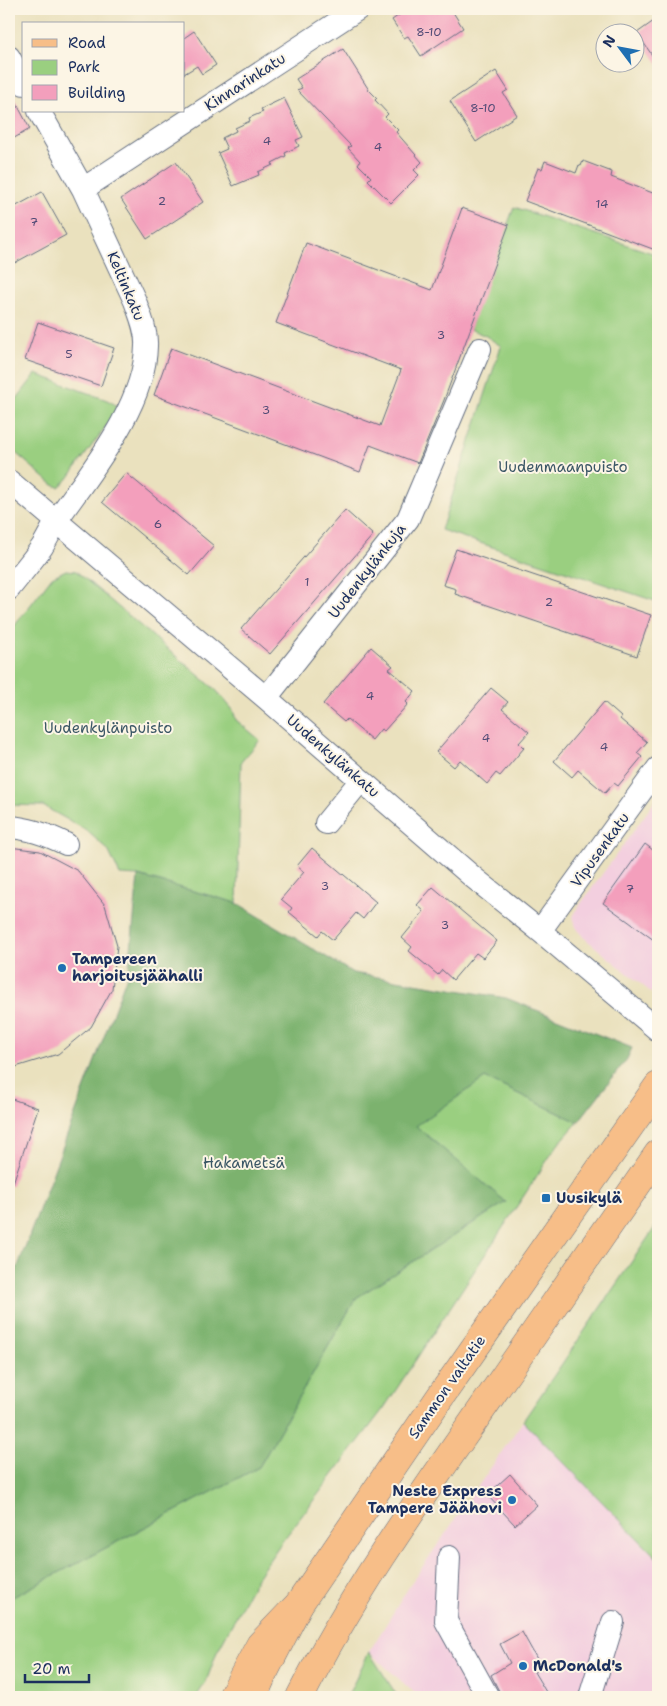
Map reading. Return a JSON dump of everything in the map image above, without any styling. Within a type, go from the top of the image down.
[{"type":"main road","name":"Sammon valtatie","points":[[252,1697],[299,1604],[426,1416],[658,1086]]},
{"type":"main road","points":[[300,1697],[330,1642],[399,1528],[658,1154]]},
{"type":"main road","points":[[232,1697],[260,1645],[299,1604]]},
{"type":"street","name":"Kinnarinkatu","points":[[83,189],[358,9]]},
{"type":"street","points":[[9,57],[22,80]]},
{"type":"street","name":"Keltinkatu","points":[[9,588],[43,546],[56,521],[88,476],[132,404],[143,368],[146,345],[142,320],[135,301],[83,189],[40,112]]},
{"type":"street","name":"Uudenkylänkuja","points":[[266,698],[408,519],[480,349]]},
{"type":"street","name":"Uudenkylänkatu","points":[[9,481],[266,698],[474,878],[658,1030]]},
{"type":"street","name":"Vipusenkatu","points":[[540,931],[658,768]]},
{"type":"street","points":[[326,823],[361,780]]},
{"type":"street","points":[[9,827],[22,828],[47,835],[66,844]]},
{"type":"street","points":[[449,1557],[446,1621],[488,1697]]},
{"type":"street","points":[[590,1697],[613,1622]]},
{"type":"shaded area","points":[[658,797],[658,998],[583,937],[576,927],[573,917]]},
{"type":"shaded area","points":[[523,1421],[658,1559],[658,1697],[419,1697],[369,1652],[412,1582]]},
{"type":"green space","name":"Uudenmaanpuisto","points":[[514,207],[658,255],[658,602],[441,530],[501,346],[486,336],[470,329]]},
{"type":"green space","points":[[36,374],[116,405],[115,414],[67,480],[59,487],[53,485],[9,447],[9,409]]},
{"type":"green space","name":"Uudenkylänpuisto","points":[[66,570],[76,571],[216,690],[233,710],[236,720],[260,740],[241,762],[237,903],[138,876],[120,875],[108,850],[86,830],[43,806],[9,805],[9,633],[52,577]]},
{"type":"green space","name":"Hakametsä","points":[[138,876],[237,903],[353,973],[506,998],[632,1048],[627,1059],[578,1122],[485,1078],[416,1126],[506,1202],[356,1298],[259,1467],[9,1599],[9,1290],[129,970]]},
{"type":"green space","points":[[485,1078],[578,1122],[556,1147],[384,1408],[281,1543],[256,1579],[217,1652],[206,1682],[196,1697],[9,1697],[9,1599],[259,1467],[356,1298],[506,1202],[415,1126]]},
{"type":"green space","points":[[658,1223],[658,1559],[523,1421]]},
{"type":"green space","points":[[369,1652],[398,1697],[347,1697]]},
{"type":"building","points":[[408,9],[451,9],[463,28],[421,56],[408,36],[404,38],[392,20]]},
{"type":"building","points":[[658,18],[658,64],[644,43],[644,28]]},
{"type":"building","points":[[194,31],[216,65],[202,74],[197,66],[185,73],[185,37]]},
{"type":"building","points":[[343,49],[369,90],[377,98],[375,100],[388,114],[385,117],[398,130],[396,132],[422,162],[414,170],[419,175],[391,203],[368,180],[371,177],[358,164],[360,161],[348,148],[351,146],[297,90],[302,88],[296,79]]},
{"type":"building","points":[[496,71],[508,90],[503,93],[517,115],[476,142],[450,101]]},
{"type":"building","points":[[9,89],[30,129],[9,141]]},
{"type":"building","points":[[284,98],[303,137],[296,140],[299,146],[285,153],[286,156],[272,163],[273,165],[258,172],[259,175],[233,186],[218,153],[227,149],[222,138],[236,131],[235,128],[250,121],[249,118],[263,112],[261,109]]},
{"type":"building","points":[[545,161],[576,173],[583,161],[612,172],[611,177],[658,195],[658,251],[525,201],[538,168],[542,169]]},
{"type":"building","points":[[176,162],[203,202],[147,239],[121,199]]},
{"type":"building","points":[[42,192],[66,235],[9,266],[9,210]]},
{"type":"building","points":[[462,208],[509,225],[444,400],[418,463],[370,445],[360,472],[154,395],[171,348],[380,426],[401,370],[276,323],[306,243],[432,290]]},
{"type":"building","points":[[38,322],[114,348],[101,386],[25,360]]},
{"type":"building","points":[[126,473],[214,546],[189,575],[102,502]]},
{"type":"building","points":[[345,510],[373,535],[270,654],[241,629]]},
{"type":"building","points":[[456,549],[651,615],[637,656],[455,594],[456,589],[443,585]]},
{"type":"building","points":[[371,647],[393,666],[389,669],[415,691],[406,702],[408,704],[384,731],[381,729],[372,740],[347,719],[344,722],[323,704]]},
{"type":"building","points":[[491,688],[508,702],[502,709],[529,732],[519,743],[524,748],[500,776],[496,773],[487,784],[460,760],[454,767],[436,752]]},
{"type":"building","points":[[604,702],[621,717],[620,719],[647,742],[637,753],[642,757],[618,786],[614,783],[605,793],[578,770],[572,777],[554,761]]},
{"type":"building","points":[[645,844],[658,854],[658,943],[603,903]]},
{"type":"building","name":"Tampereen harjoitusjäähalli","points":[[9,847],[40,851],[78,871],[105,905],[117,946],[112,989],[91,1027],[58,1054],[9,1069]]},
{"type":"building","points":[[312,848],[376,902],[363,919],[356,913],[333,940],[322,931],[318,936],[289,912],[292,908],[281,899],[304,872],[297,866]]},
{"type":"building","points":[[433,887],[497,941],[483,958],[476,953],[453,980],[442,970],[438,975],[409,951],[412,947],[402,938],[424,911],[417,905]]},
{"type":"building","points":[[9,1098],[38,1108],[12,1186],[9,1186]]},
{"type":"building","name":"Neste Express Tampere Jäähovi","points":[[510,1474],[537,1505],[515,1525],[487,1495]]},
{"type":"building","name":"McDonald's","points":[[522,1632],[542,1668],[534,1672],[549,1697],[501,1697],[491,1675],[510,1663],[500,1644]]},
{"type":"place","name":"Tampereen harjoitusjäähalli","points":[[62,968]]},
{"type":"place","name":"Uusikylä","points":[[546,1198]]},
{"type":"place","name":"Neste Express Tampere Jäähovi","points":[[512,1500]]},
{"type":"place","name":"McDonald's","points":[[523,1666]]}]
